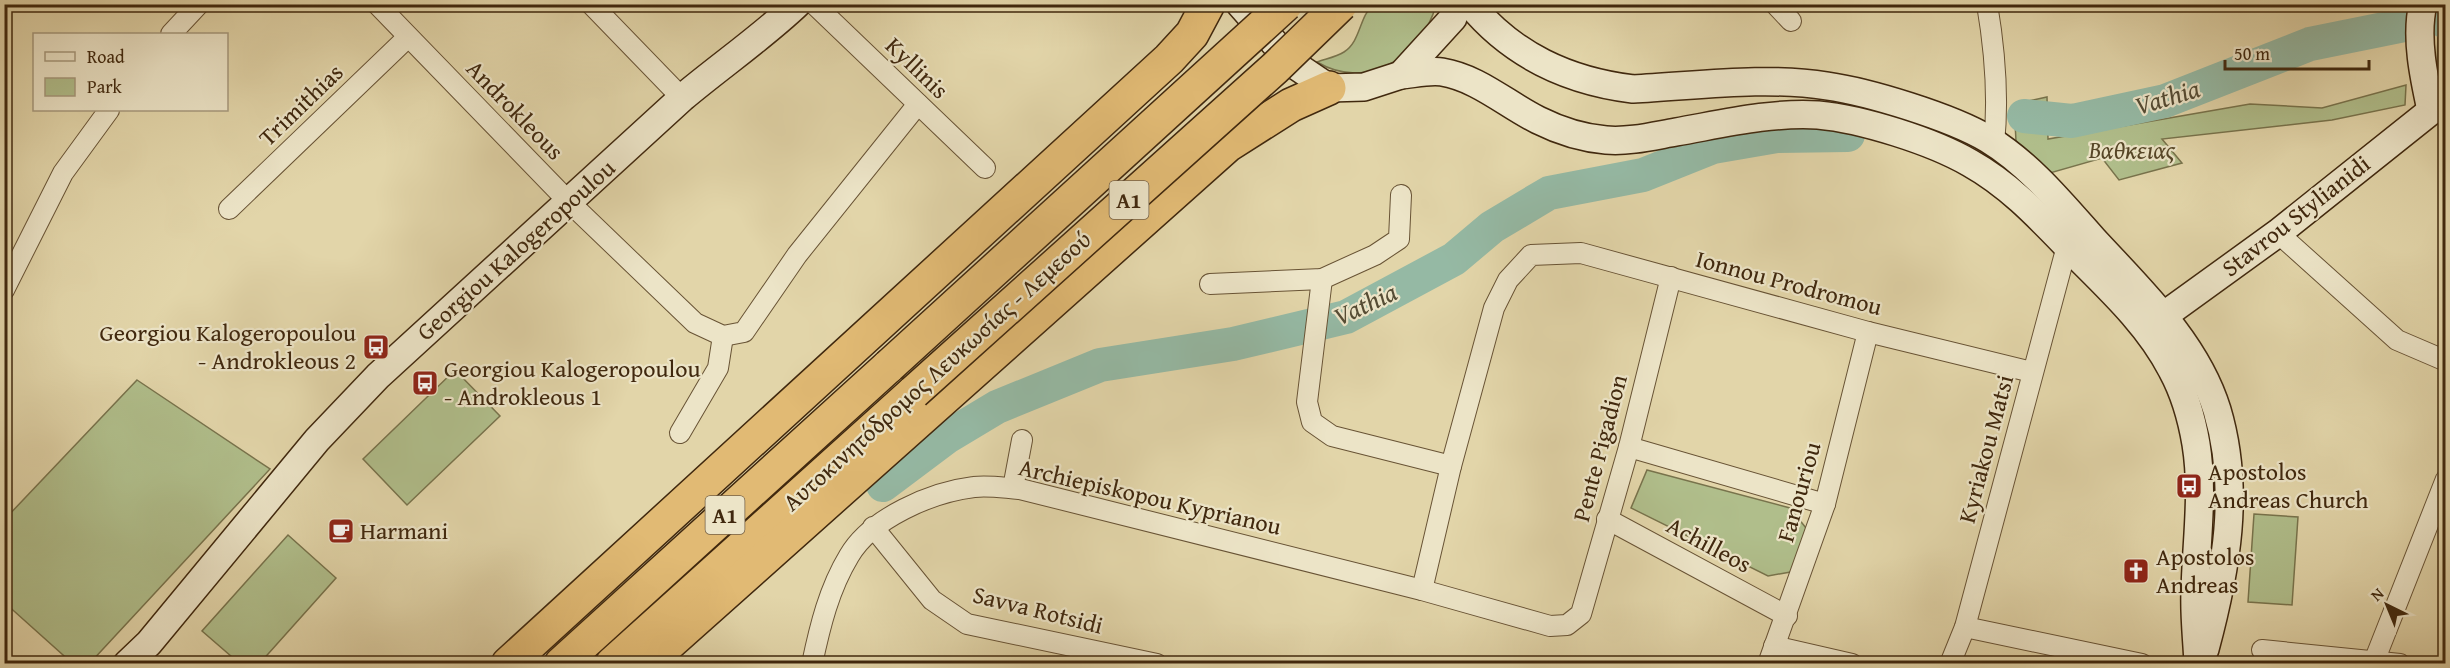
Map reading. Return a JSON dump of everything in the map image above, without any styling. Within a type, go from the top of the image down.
[{"type":"highway","points":[[508,663],[1169,58],[1192,34],[1208,4]]},
{"type":"highway","name":"Αυτοκινητόδρομος Λευκωσίας - Λεμεσού","points":[[561,663],[1286,4]]},
{"type":"highway","name":"Αυτοκινητόδρομος Λευκωσίας - Λεμεσού","points":[[612,663],[1275,68],[1341,4]]},
{"type":"highway","points":[[646,663],[1228,145],[1291,105],[1329,88]]},
{"type":"main road","points":[[725,62],[750,30],[775,4]]},
{"type":"main road","points":[[725,62],[760,38],[797,4]]},
{"type":"main road","points":[[1240,4],[1292,63],[1329,88],[1364,87],[1401,75],[1441,71],[1488,90],[1547,124],[1568,132],[1605,140],[1638,139],[1745,119],[1817,115],[1855,121],[1938,147],[1970,163],[2023,200],[2116,296],[2190,353],[2216,409],[2227,460],[2230,515],[2222,587],[2200,663]]},
{"type":"main road","points":[[1401,75],[1453,18],[1456,4]]},
{"type":"main road","points":[[1470,4],[1506,41],[1535,61],[1566,74],[1608,86],[1633,89],[1785,83],[1826,86],[1875,97],[1952,123],[1994,144],[2019,161],[2048,189],[2154,323]]},
{"type":"main road","points":[[2423,4],[2420,18],[2421,43],[2438,105]]},
{"type":"main road","name":"Georgiou Kalogeropoulou","points":[[127,663],[149,643],[330,426],[378,376],[568,201],[725,62]]},
{"type":"main road","name":"Stavrou Stylianidi","points":[[2154,323],[2277,233],[2438,105]]},
{"type":"street","points":[[172,33],[199,4]]},
{"type":"street","name":"Androkleous","points":[[377,4],[568,201],[695,323],[723,336]]},
{"type":"street","points":[[591,4],[682,98]]},
{"type":"street","name":"Kyllinis","points":[[814,4],[985,168]]},
{"type":"street","points":[[1775,4],[1791,21]]},
{"type":"street","points":[[1987,4],[1995,50],[1997,115],[1994,144]]},
{"type":"street","name":"Trimithias","points":[[228,209],[408,37]]},
{"type":"street","points":[[680,433],[718,368],[723,336],[744,332],[797,255],[918,104]]},
{"type":"street","points":[[4,290],[63,173],[108,111]]},
{"type":"street","points":[[1210,285],[1322,279],[1375,255],[1399,239],[1401,195]]},
{"type":"street","points":[[2277,233],[2397,340],[2445,361]]},
{"type":"street","name":"Kyriakou Matsi","points":[[1945,663],[1965,627],[2067,246]]},
{"type":"street","name":"Ionnou Prodromou","points":[[1451,466],[1494,308],[1508,280],[1532,255],[1581,253],[1868,332],[2032,372]]},
{"type":"street","name":"Pente Pigadion","points":[[1567,625],[1581,614],[1629,447],[1671,278]]},
{"type":"street","points":[[1322,279],[1307,402],[1312,422],[1332,436],[1451,466],[1422,590]]},
{"type":"street","name":"Fanouriou","points":[[1771,655],[1787,616],[1825,504],[1868,332]]},
{"type":"street","points":[[1013,488],[1022,440]]},
{"type":"street","points":[[1629,447],[1825,504]]},
{"type":"street","points":[[2375,659],[2445,479]]},
{"type":"street","name":"Archiepiskopou Kyprianou","points":[[812,663],[822,614],[849,555],[873,527],[931,499],[974,487],[1013,488],[1422,590],[1550,627],[1567,625]]},
{"type":"street","name":"Achilleos","points":[[1607,519],[1787,616]]},
{"type":"street","name":"Savva Rotsidi","points":[[873,527],[932,600],[967,624],[1157,663]]},
{"type":"street","points":[[1965,627],[2142,663]]},
{"type":"street","points":[[2262,650],[2400,663]]},
{"type":"street","points":[[1771,655],[1852,663]]},
{"type":"green space","points":[[1373,5],[1436,5],[1419,40],[1390,64],[1373,71],[1355,73],[1336,70],[1317,62],[1338,55],[1350,47],[1368,10]]},
{"type":"green space","points":[[2445,5],[2445,71],[2437,69],[2438,32]]},
{"type":"green space","name":"Βαθκειας","points":[[2406,85],[2405,105],[2332,120],[2162,139],[2182,163],[2119,180],[2102,158],[2050,173],[2016,141],[2014,104],[2047,97],[2048,139],[2250,104],[2322,108]]},
{"type":"green space","points":[[455,370],[500,416],[407,505],[363,459]]},
{"type":"green space","points":[[137,380],[270,469],[90,663],[72,663],[5,603],[5,519]]},
{"type":"green space","points":[[1647,470],[1790,508],[1806,528],[1796,571],[1768,576],[1631,508]]},
{"type":"green space","points":[[2254,514],[2298,517],[2292,605],[2248,602]]},
{"type":"green space","points":[[288,535],[336,578],[260,663],[239,663],[202,631]]},
{"type":"waterway","name":"Vathia","points":[[2024,116],[2072,121],[2165,101],[2310,44],[2409,24]]},
{"type":"waterway","name":"Vathia","points":[[883,485],[947,437],[997,407],[1100,365],[1233,344],[1346,317],[1454,259],[1492,227],[1549,193],[1643,175],[1713,147],[1777,136],[1848,135]]},
{"type":"place","name":"Georgiou Kalogeropoulou - Androkleous 2","points":[[376,347]]},
{"type":"place","name":"Georgiou Kalogeropoulou - Androkleous 1","points":[[425,383]]},
{"type":"place","name":"Apostolos Andreas Church","points":[[2189,486]]},
{"type":"place","name":"Harmani","points":[[341,531]]},
{"type":"place","name":"Apostolos Andreas","points":[[2136,571]]}]
